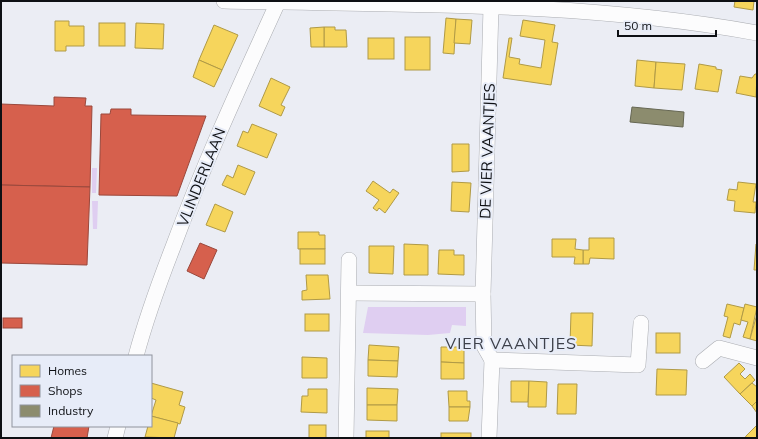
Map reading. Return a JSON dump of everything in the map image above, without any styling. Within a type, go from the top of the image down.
[{"type":"street","points":[[224,1],[336,2],[576,10],[714,25],[757,33]]},
{"type":"street","name":"VLINDERLAAN","points":[[136,355],[150,306],[184,216],[232,101],[278,2]]},
{"type":"street","name":"DE VIER VAANTJES","points":[[489,438],[492,360],[484,346],[483,294],[491,8]]},
{"type":"street","points":[[346,438],[349,260]]},
{"type":"street","points":[[349,293],[483,294]]},
{"type":"street","points":[[492,360],[638,365],[640,323]]},
{"type":"street","points":[[703,361],[719,348],[757,358]]},
{"type":"street","points":[[114,438],[118,427]]},
{"type":"shaded area","points":[[92,168],[97,168],[96,193],[92,193]]},
{"type":"shaded area","points":[[92,201],[98,201],[97,229],[93,229]]},
{"type":"shaded area","points":[[368,307],[466,307],[466,326],[452,325],[450,333],[428,335],[363,333]]},
{"type":"building: Homes","points":[[735,1],[754,1],[753,10],[734,7]]},
{"type":"building: Homes","points":[[446,18],[456,19],[454,54],[443,53]]},
{"type":"building: Homes","points":[[456,19],[472,20],[470,44],[454,43]]},
{"type":"building: Homes","points":[[523,20],[555,25],[552,42],[558,43],[551,85],[503,78],[509,38],[512,38],[509,57],[520,59],[519,64],[541,68],[545,40],[520,36]]},
{"type":"building: Homes","points":[[55,21],[69,21],[69,26],[84,26],[84,46],[66,46],[66,51],[55,51]]},
{"type":"building: Homes","points":[[99,23],[125,23],[125,46],[99,46]]},
{"type":"building: Homes","points":[[136,23],[164,24],[163,49],[135,48]]},
{"type":"building: Homes","points":[[214,25],[238,35],[222,70],[199,60]]},
{"type":"building: Homes","points":[[324,27],[335,27],[335,30],[346,30],[347,47],[324,47]]},
{"type":"building: Homes","points":[[324,27],[324,47],[311,47],[310,28]]},
{"type":"building: Homes","points":[[405,37],[430,37],[430,70],[405,70]]},
{"type":"building: Homes","points":[[368,38],[394,38],[394,59],[368,59]]},
{"type":"building: Homes","points":[[199,60],[222,70],[214,87],[193,77]]},
{"type":"building: Homes","points":[[637,60],[656,62],[654,88],[635,86]]},
{"type":"building: Homes","points":[[656,62],[685,64],[682,90],[654,88]]},
{"type":"building: Homes","points":[[699,64],[716,67],[716,69],[722,70],[718,92],[695,89]]},
{"type":"building: Homes","points":[[755,74],[757,74],[756,97],[736,93],[740,76],[752,78]]},
{"type":"building: Homes","points":[[271,78],[290,87],[281,105],[285,107],[281,116],[259,106]]},
{"type":"building: Homes","points":[[252,124],[277,134],[267,158],[237,146],[243,131],[248,133]]},
{"type":"building: Homes","points":[[452,144],[469,144],[469,171],[452,172]]},
{"type":"building: Homes","points":[[238,165],[255,172],[245,195],[222,185],[227,175],[233,178]]},
{"type":"building: Homes","points":[[373,181],[390,193],[393,189],[399,193],[385,213],[379,208],[377,211],[373,208],[379,200],[366,191]]},
{"type":"building: Homes","points":[[452,182],[471,183],[469,212],[451,211]]},
{"type":"building: Homes","points":[[738,182],[756,184],[753,202],[756,202],[755,213],[734,211],[735,201],[727,200],[729,189],[737,190]]},
{"type":"building: Homes","points":[[215,204],[233,212],[225,232],[206,225]]},
{"type":"building: Homes","points":[[298,232],[319,232],[319,235],[325,235],[325,249],[298,249]]},
{"type":"building: Homes","points":[[589,238],[614,238],[614,259],[590,258],[589,264],[583,264],[583,250],[589,250]]},
{"type":"building: Homes","points":[[552,239],[576,239],[575,249],[583,250],[583,264],[574,264],[575,257],[552,257]]},
{"type":"building: Homes","points":[[404,244],[428,245],[428,275],[404,275]]},
{"type":"building: Homes","points":[[756,244],[757,270],[754,270]]},
{"type":"building: Homes","points":[[369,246],[394,246],[393,274],[369,273]]},
{"type":"building: Homes","points":[[300,249],[325,249],[325,264],[300,264]]},
{"type":"building: Homes","points":[[439,250],[454,250],[454,255],[464,255],[464,275],[438,274]]},
{"type":"building: Homes","points":[[306,275],[328,275],[330,299],[302,300],[302,291],[307,290]]},
{"type":"building: Homes","points":[[727,304],[744,308],[740,325],[734,323],[730,338],[723,336],[728,317],[724,316]]},
{"type":"building: Homes","points":[[745,304],[757,307],[750,339],[743,337],[748,322],[741,320]]},
{"type":"building: Homes","points":[[571,313],[593,313],[592,346],[570,345]]},
{"type":"building: Homes","points":[[305,314],[329,314],[329,331],[305,331]]},
{"type":"building: Homes","points":[[757,314],[757,341],[750,339]]},
{"type":"building: Homes","points":[[656,333],[680,333],[680,353],[656,353]]},
{"type":"building: Homes","points":[[369,345],[399,347],[398,361],[368,360]]},
{"type":"building: Homes","points":[[441,347],[464,347],[464,363],[441,362]]},
{"type":"building: Homes","points":[[302,357],[327,358],[327,378],[302,378]]},
{"type":"building: Homes","points":[[368,360],[398,361],[397,377],[368,376]]},
{"type":"building: Homes","points":[[441,362],[464,363],[464,379],[441,379]]},
{"type":"building: Homes","points":[[739,363],[745,369],[740,374],[745,379],[750,374],[755,380],[740,394],[724,377]]},
{"type":"building: Homes","points":[[657,369],[687,370],[686,395],[656,395]]},
{"type":"building: Homes","points":[[511,381],[529,381],[528,402],[511,402]]},
{"type":"building: Homes","points":[[529,381],[547,382],[546,407],[528,407]]},
{"type":"building: Homes","points":[[152,383],[183,392],[179,405],[185,407],[180,424],[152,416],[156,400],[152,398]]},
{"type":"building: Homes","points":[[752,383],[757,387],[757,401],[752,406],[740,394]]},
{"type":"building: Homes","points":[[558,384],[577,384],[576,414],[557,414]]},
{"type":"building: Homes","points":[[367,388],[398,389],[397,405],[367,405]]},
{"type":"building: Homes","points":[[308,389],[327,389],[327,413],[301,412],[302,396],[308,396]]},
{"type":"building: Homes","points":[[448,391],[467,391],[467,401],[470,401],[470,407],[449,407]]},
{"type":"building: Homes","points":[[757,401],[757,413],[752,406]]},
{"type":"building: Homes","points":[[367,405],[397,405],[397,421],[367,420]]},
{"type":"building: Homes","points":[[449,407],[470,407],[468,421],[449,421]]},
{"type":"building: Homes","points":[[152,416],[178,423],[174,438],[145,437],[148,427],[152,427]]},
{"type":"building: Homes","points":[[309,425],[326,425],[326,438],[309,438]]},
{"type":"building: Homes","points":[[757,425],[757,438],[745,438],[746,436]]},
{"type":"building: Homes","points":[[366,431],[389,431],[389,438],[366,438]]},
{"type":"building: Homes","points":[[441,433],[471,433],[471,438],[441,438]]},
{"type":"building: Shops","points":[[54,97],[86,98],[85,106],[92,106],[90,187],[1,185],[1,104],[54,106]]},
{"type":"building: Shops","points":[[111,109],[131,109],[131,115],[206,116],[177,196],[99,195],[101,114],[110,114]]},
{"type":"building: Shops","points":[[1,185],[90,187],[87,265],[1,263]]},
{"type":"building: Shops","points":[[200,243],[217,250],[204,279],[187,271]]},
{"type":"building: Shops","points":[[3,318],[22,318],[22,328],[3,328]]},
{"type":"building: Shops","points":[[54,427],[89,427],[87,438],[51,438]]},
{"type":"building: Industry","points":[[632,107],[684,112],[683,127],[630,122]]},
{"type":"district","name":"VIER VAANTJES","points":[[511,343]]}]
